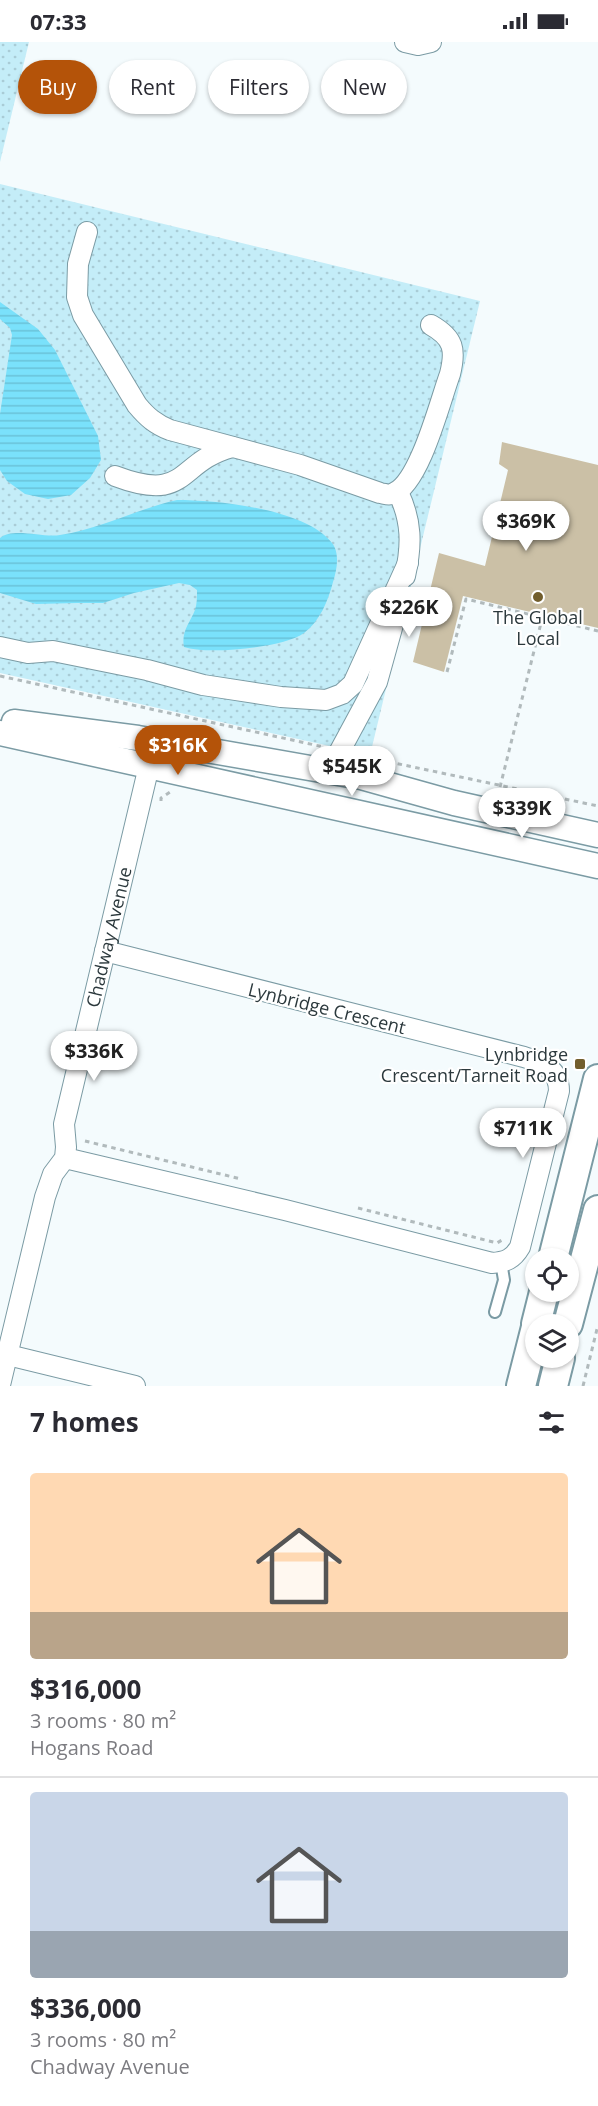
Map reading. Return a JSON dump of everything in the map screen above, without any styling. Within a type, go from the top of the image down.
[{"type":"main road","points":[[556,1248],[598,1079]]},
{"type":"main road","points":[[571,1314],[598,1210]]},
{"type":"main road","points":[[521,1386],[526,1368]]},
{"type":"main road","points":[[553,1386],[558,1368]]},
{"type":"street","points":[[405,42],[418,45],[431,42]]},
{"type":"street","points":[[87,232],[78,264],[77,297],[83,315],[137,405],[147,417],[157,425],[300,465],[380,493],[390,495],[398,492],[414,472],[422,456],[453,361],[453,349],[449,339],[442,331],[431,326]]},
{"type":"street","points":[[115,476],[141,485],[164,486],[185,476],[219,450],[232,447]]},
{"type":"street","points":[[328,773],[377,682],[393,628],[410,555],[408,520],[398,492]]},
{"type":"street","points":[[0,647],[28,653],[53,651],[147,670],[203,685],[245,692],[326,700],[342,694],[353,684],[408,563]]},
{"type":"street","points":[[0,720],[138,738],[328,773],[381,771],[454,803],[598,835]]},
{"type":"street","points":[[0,733],[598,866]]},
{"type":"street","points":[[149,766],[189,748]]},
{"type":"street","name":"Chadway Avenue","points":[[65,1158],[64,1124],[149,766]]},
{"type":"street","points":[[381,771],[382,795],[385,802],[392,808],[468,825],[512,847]]},
{"type":"street","name":"Lynbridge Crescent","points":[[105,951],[524,1057],[543,1063],[552,1069],[559,1084],[559,1091],[520,1247],[510,1260],[501,1262]]},
{"type":"street","points":[[0,1385],[47,1191],[53,1174],[65,1158],[285,1210],[492,1263],[501,1262]]},
{"type":"street","points":[[8,1355],[135,1386]]},
{"type":"lane","points":[[495,1311],[504,1280],[501,1262]]},
{"type":"path","points":[[447,672],[466,599],[598,631]]},
{"type":"path","points":[[500,787],[542,616]]},
{"type":"path","points":[[0,676],[341,751]]},
{"type":"path","points":[[381,771],[500,787],[598,806]]},
{"type":"path","points":[[85,1141],[245,1180]]},
{"type":"path","points":[[348,1206],[497,1243],[507,1237]]},
{"type":"path","points":[[583,1386],[598,1325]]},
{"type":"shaded area","points":[[0,42],[29,42],[25,60],[18,60],[18,88],[0,162]]},
{"type":"shaded area","points":[[0,184],[480,301],[370,755],[0,673]]},
{"type":"water","points":[[0,302],[38,329],[55,350],[98,436],[101,460],[90,478],[71,495],[48,499],[25,494],[7,481],[0,470],[0,414],[12,335],[10,328],[0,319]]},
{"type":"water","points":[[177,500],[215,502],[260,509],[282,514],[320,531],[335,547],[337,567],[329,596],[315,623],[304,633],[280,643],[245,649],[195,649],[184,647],[183,641],[197,603],[197,590],[190,585],[179,583],[103,603],[36,604],[0,593],[0,538],[12,533],[53,536],[75,532]]},
{"type":"building","points":[[502,442],[598,465],[598,628],[463,596],[444,672],[413,662],[439,553],[485,566],[508,470],[499,464]]},
{"type":"place","name":"The Global Local","points":[[538,597]]},
{"type":"place","name":"Lynbridge Crescent/Tarneit Road","points":[[580,1064]]}]
